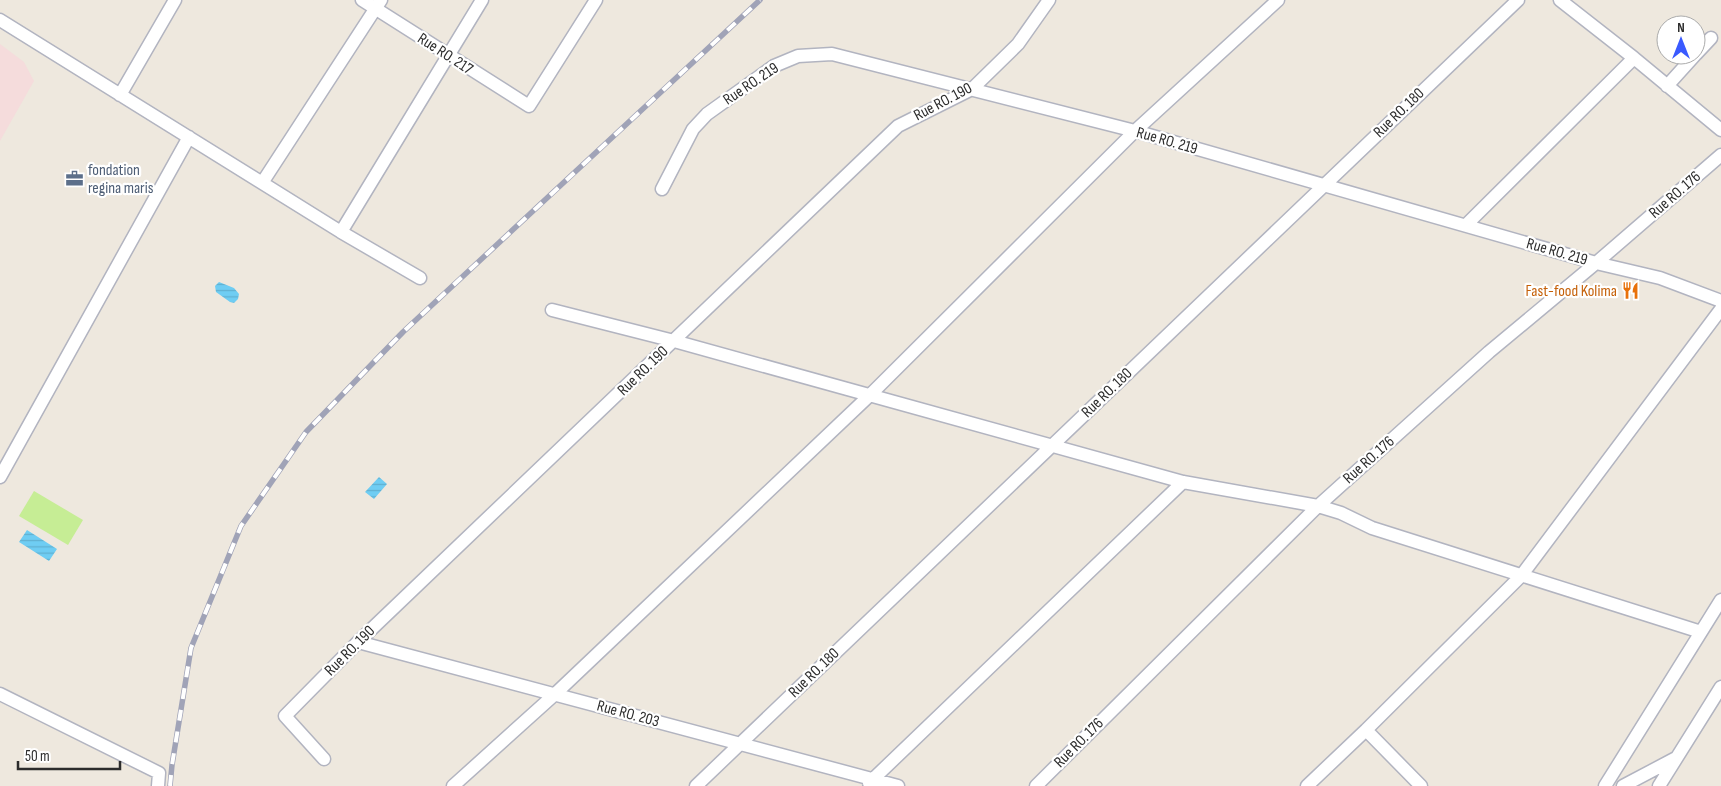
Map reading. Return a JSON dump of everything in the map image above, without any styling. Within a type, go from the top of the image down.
[{"type":"street","points":[[120,95],[175,0]]},
{"type":"street","name":"Rue RO. 217","points":[[362,0],[379,4],[447,56],[528,106],[596,0]]},
{"type":"street","points":[[341,232],[482,0]]},
{"type":"street","name":"Rue RO. 190","points":[[324,758],[285,716],[358,642],[898,126],[972,89],[1018,44],[1049,0]]},
{"type":"street","points":[[453,786],[554,695],[870,395],[1136,131],[1278,0]]},
{"type":"street","name":"Rue RO. 180","points":[[696,786],[1518,0]]},
{"type":"street","points":[[1560,0],[1721,130]]},
{"type":"street","points":[[262,183],[379,4]]},
{"type":"street","points":[[0,20],[341,232],[420,278]]},
{"type":"street","points":[[1706,43],[1710,38]]},
{"type":"street","name":"Rue RO. 219","points":[[662,189],[693,129],[707,114],[774,66],[798,56],[832,54],[1136,131],[1596,263],[1660,278],[1721,300]]},
{"type":"street","points":[[1466,225],[1634,58]]},
{"type":"street","points":[[1667,86],[1687,65]]},
{"type":"street","points":[[0,477],[189,138]]},
{"type":"street","name":"Rue RO. 176","points":[[1036,786],[1318,506],[1489,352],[1721,155]]},
{"type":"street","points":[[1307,786],[1521,576],[1721,308]]},
{"type":"street","points":[[552,310],[674,341],[1183,482],[1318,506],[1341,513],[1372,528],[1701,632]]},
{"type":"street","points":[[869,783],[1183,482]]},
{"type":"street","points":[[1605,786],[1721,600]]},
{"type":"street","name":"Rue RO. 203","points":[[358,642],[740,744],[869,783],[898,786]]},
{"type":"street","points":[[1659,786],[1721,687]]},
{"type":"street","points":[[0,694],[159,773],[158,786]]},
{"type":"street","points":[[1366,730],[1421,786]]},
{"type":"street","points":[[1623,786],[1677,758]]},
{"type":"shaded area","points":[[0,44],[24,62],[34,81],[0,141]]},
{"type":"green space","points":[[34,491],[83,520],[68,545],[19,516]]},
{"type":"water","points":[[219,282],[234,288],[239,294],[238,299],[234,303],[216,292],[215,286]]},
{"type":"water","points":[[379,477],[387,484],[374,499],[365,492]]},
{"type":"water","points":[[27,530],[57,549],[49,561],[19,542]]},
{"type":"railway","points":[[170,786],[191,648],[241,526],[306,432],[403,332],[760,0]]},
{"type":"place","name":"fondation regina maris","points":[[74,179]]},
{"type":"place","name":"Fast-food Kolima","points":[[1631,291]]}]
